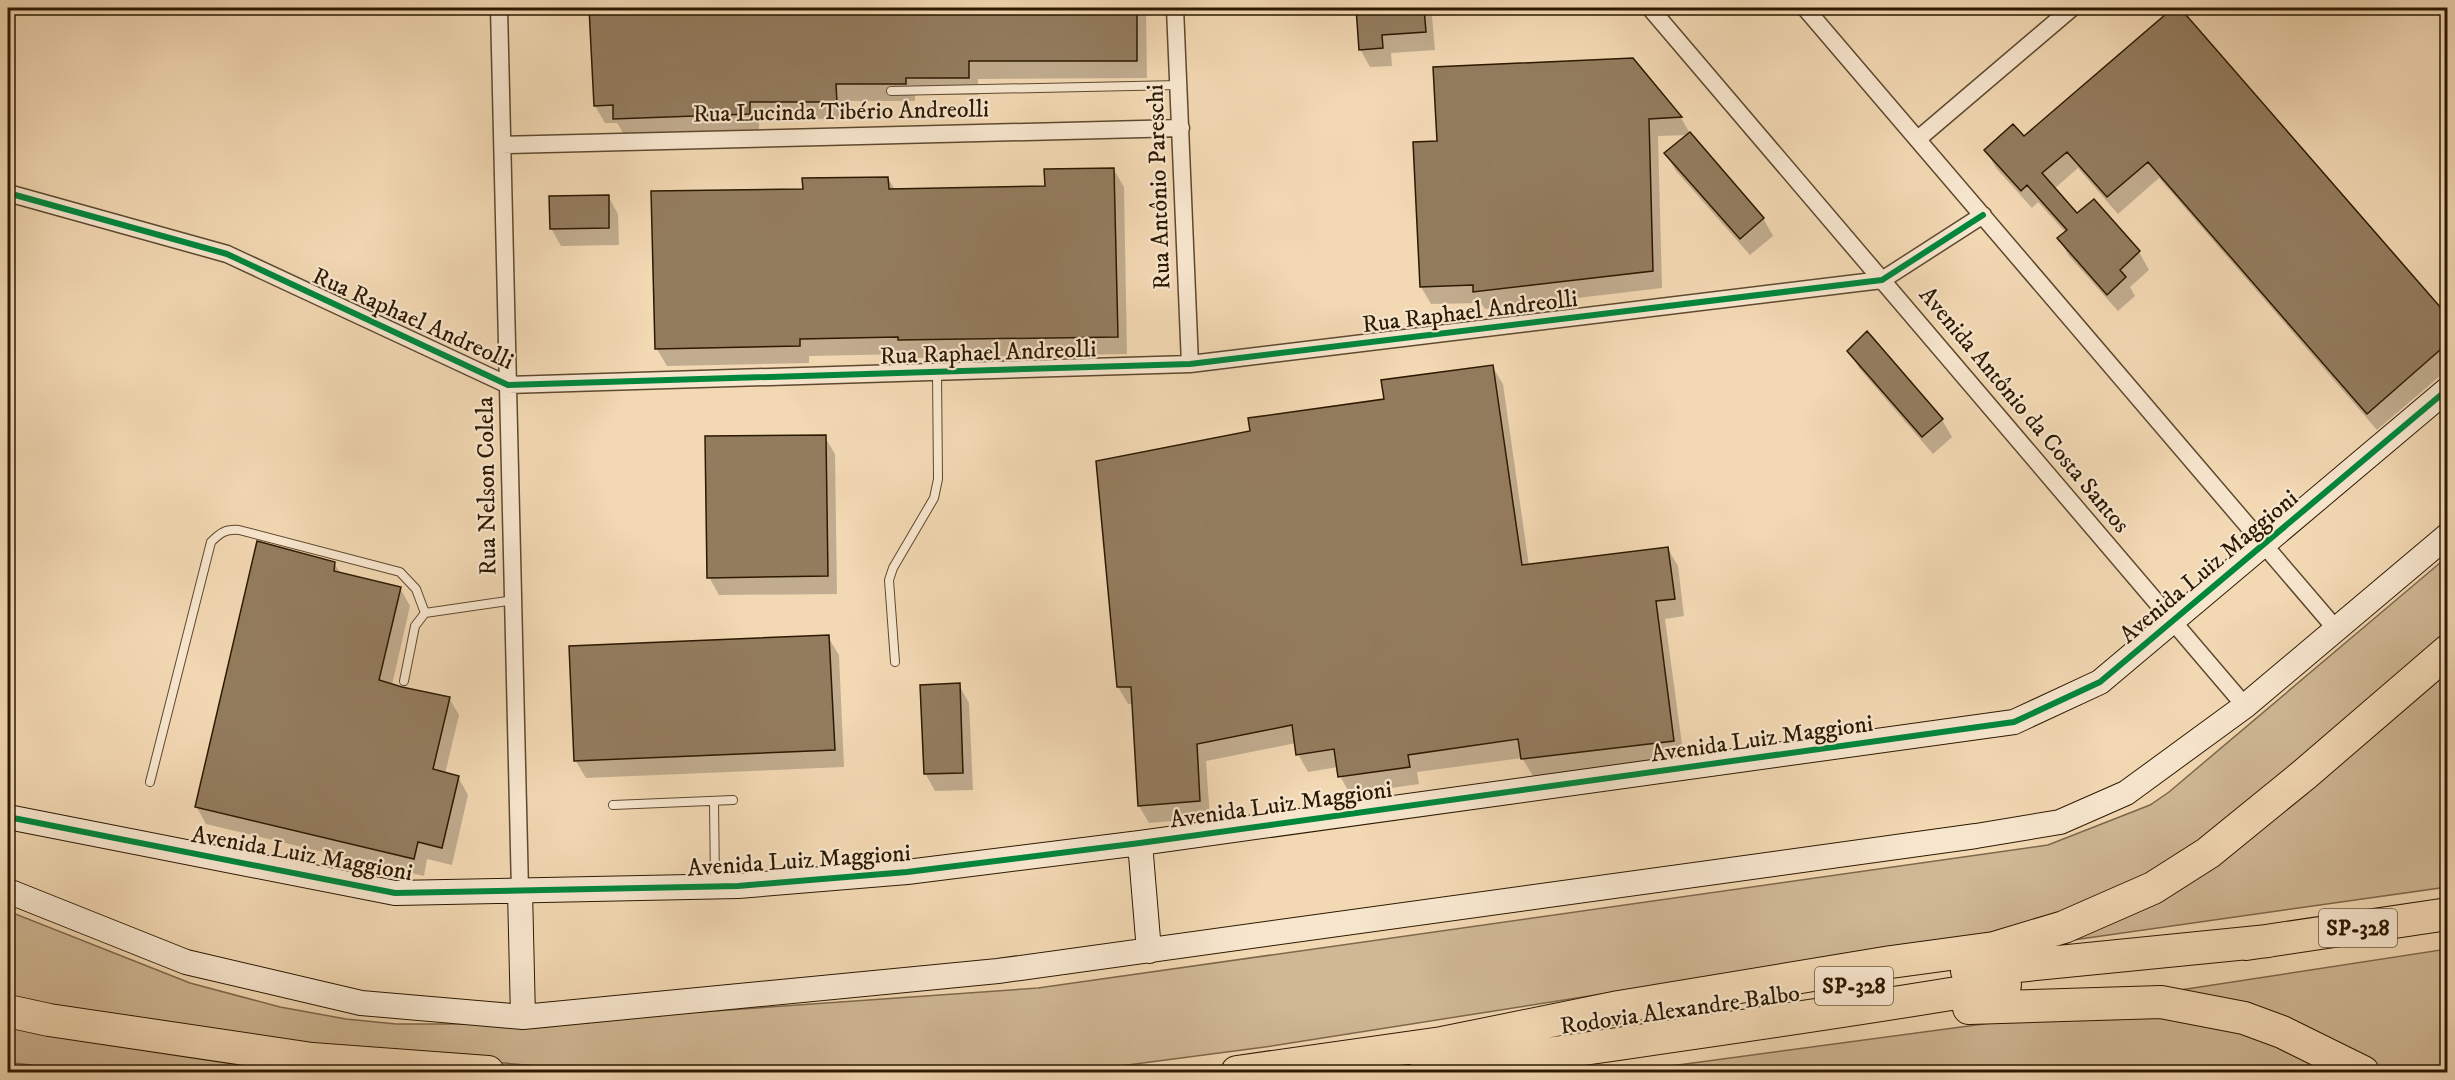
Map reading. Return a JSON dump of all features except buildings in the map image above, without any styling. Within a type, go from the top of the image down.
[{"type":"highway","points":[[1442,1043],[1619,1007],[1891,962],[1994,948],[2064,927],[2153,888],[2208,853],[2305,774],[2448,651]]},
{"type":"highway","name":"Rodovia Alexandre Balbo","points":[[1425,1072],[1635,1040],[1836,1014],[2268,941],[2448,914]]},
{"type":"highway","name":"Rodovia Alexandre Balbo","points":[[1237,1072],[1950,972],[2268,941]]},
{"type":"highway","points":[[1836,1014],[2161,1002],[2244,1018],[2282,1032],[2363,1072]]},
{"type":"highway","points":[[8,1011],[48,1020],[312,1059],[488,1072]]},
{"type":"street","name":"Rua Nelson Colela","points":[[499,8],[520,891]]},
{"type":"street","name":"Rua Antônio Pareschi","points":[[1175,8],[1190,364]]},
{"type":"street","name":"Avenida Antônio da Costa Santos","points":[[1650,8],[2245,706]]},
{"type":"street","points":[[1805,8],[2336,630]]},
{"type":"street","points":[[1918,139],[2072,8]]},
{"type":"street","name":"Rua Lucinda Tibério Andreolli","points":[[503,145],[1180,128]]},
{"type":"street","name":"Rua Raphael Andreolli","points":[[8,194],[227,254],[508,385],[1190,364],[1882,280],[1983,215]]},
{"type":"street","name":"Avenida Luiz Maggioni","points":[[8,817],[395,893],[716,887],[907,872],[1140,843],[2014,722],[2100,682],[2448,389]]},
{"type":"street","points":[[8,891],[186,962],[362,1003],[523,1017],[998,971],[1976,836],[2060,822],[2126,793],[2245,706],[2448,535]]},
{"type":"street","points":[[1140,843],[1149,951]]},
{"type":"street","points":[[520,891],[523,1017]]},
{"type":"lane","points":[[891,91],[1179,85]]},
{"type":"lane","points":[[895,662],[889,580],[893,568],[934,498],[938,479],[938,372]]},
{"type":"lane","points":[[150,782],[211,542],[220,532],[228,529],[238,530],[400,572],[416,589],[425,614]]},
{"type":"lane","points":[[404,681],[415,626],[425,614],[514,600]]},
{"type":"lane","points":[[613,805],[733,800]]},
{"type":"lane","points":[[714,802],[716,887]]},
{"type":"shaded area","points":[[2447,557],[2447,641],[2174,864],[2036,930],[1672,983],[1265,1047],[1074,1072],[608,1072],[341,1049],[8,1001],[8,911],[190,983],[280,1007],[346,1019],[396,1024],[530,1024],[1038,988],[2048,845],[2150,805],[2169,792]]},
{"type":"shaded area","points":[[2447,664],[2447,887],[2059,942]]},
{"type":"shaded area","points":[[2447,949],[2447,1072],[2382,1072],[2365,1063],[2167,992]]},
{"type":"shaded area","points":[[2104,1011],[2230,1023],[2347,1072],[2253,1070],[2232,1072],[1626,1072],[2050,1015]]},
{"type":"shaded area","points":[[8,1027],[305,1072],[90,1072],[14,1063],[8,1062]]},
{"type":"cycle path","points":[[8,193],[227,254],[508,385],[1190,364],[1882,280],[1983,215]]},
{"type":"cycle path","points":[[8,817],[395,893],[738,886],[907,872],[1140,843],[2014,722],[2100,682],[2448,389]]}]
